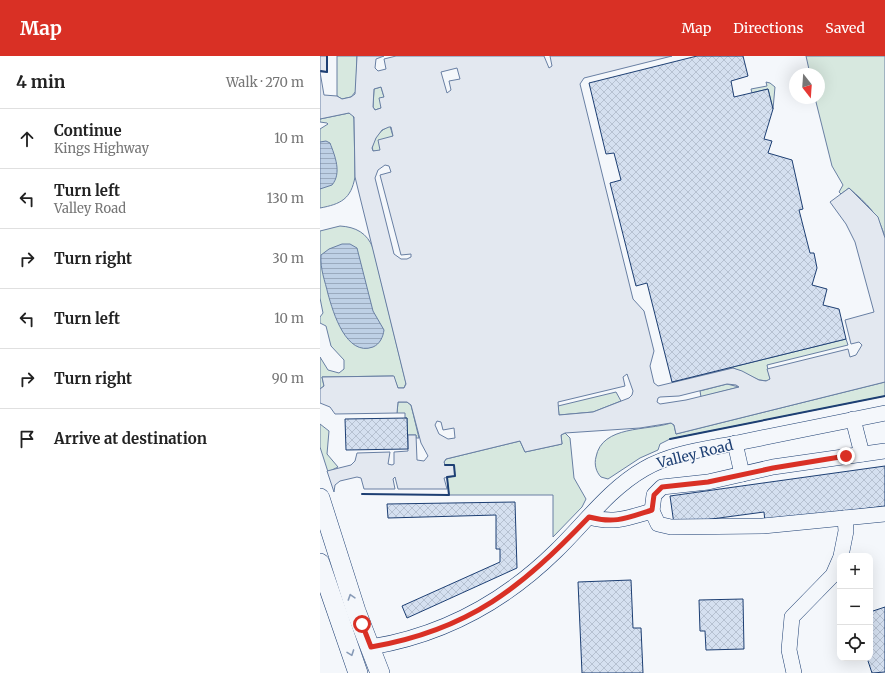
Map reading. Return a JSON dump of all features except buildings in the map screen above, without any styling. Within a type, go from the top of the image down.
[{"type":"main road","points":[[320,498],[356,611],[380,673]]},
{"type":"main road","points":[[320,563],[358,673]]},
{"type":"street","name":"Valley Road","points":[[371,647],[406,640],[441,629],[489,604],[533,572],[615,490],[636,474],[650,466],[678,456],[735,443],[885,413]]},
{"type":"street","points":[[853,419],[862,454]]},
{"type":"street","points":[[735,443],[742,474]]},
{"type":"street","points":[[885,451],[742,474],[708,482],[662,487],[654,495],[652,510],[658,524],[671,527],[764,526],[885,514]]},
{"type":"street","points":[[589,517],[605,521],[621,520],[652,510]]},
{"type":"street","points":[[841,553],[846,531],[845,518]]},
{"type":"street","points":[[794,673],[788,650],[792,617],[833,575],[837,565]]},
{"type":"shaded area","points":[[320,56],[327,56],[327,72],[320,72]]},
{"type":"shaded area","points":[[337,56],[357,56],[356,91],[351,97],[342,99],[337,96]]},
{"type":"shaded area","points":[[357,56],[384,56],[376,59],[375,68],[378,71],[386,69],[384,59],[396,56],[544,56],[549,68],[552,66],[550,56],[672,56],[584,78],[580,84],[633,299],[644,311],[654,351],[650,366],[654,383],[658,386],[733,368],[759,380],[766,381],[770,379],[767,369],[848,349],[850,357],[856,355],[862,345],[859,342],[851,344],[845,320],[874,312],[855,242],[846,224],[830,202],[849,188],[878,217],[885,238],[885,382],[676,434],[674,425],[671,423],[640,428],[565,433],[561,435],[562,444],[525,452],[520,441],[446,459],[444,462],[445,465],[454,465],[455,476],[444,478],[447,489],[398,489],[395,477],[393,479],[395,489],[364,489],[361,478],[357,477],[340,481],[335,485],[334,492],[327,471],[351,465],[355,461],[357,453],[390,452],[388,464],[392,465],[394,464],[394,452],[408,451],[408,435],[416,435],[417,460],[424,461],[428,456],[421,443],[411,405],[407,402],[398,402],[397,413],[335,414],[330,407],[320,403],[320,389],[324,386],[322,377],[394,376],[398,388],[404,388],[406,384],[355,177],[354,117],[349,113],[320,119],[320,72],[324,95],[337,96],[342,99],[351,97],[355,94]],"holes":[[[457,68],[460,79],[449,81],[451,90],[447,93],[441,72]],[[381,87],[384,97],[379,98],[381,108],[375,110],[373,107],[374,89]],[[391,127],[393,136],[378,140],[380,150],[373,151],[372,148],[376,138],[382,130]],[[385,165],[389,166],[391,172],[380,175],[401,255],[411,254],[411,257],[407,259],[401,259],[394,254],[375,178],[378,170]],[[627,374],[633,391],[629,398],[593,412],[559,415],[558,402],[625,386],[623,377]],[[727,384],[736,385],[739,387],[686,400],[660,404],[657,402],[658,398],[679,396]],[[437,421],[441,422],[443,430],[454,428],[455,438],[448,439],[439,434],[435,425]]]},
{"type":"shaded area","points":[[806,56],[885,56],[885,238],[876,216],[867,205],[849,188],[841,194],[839,192],[843,185],[832,166],[816,104],[825,104],[825,68],[809,68]]},
{"type":"shaded area","points":[[766,82],[775,87],[773,109],[768,89],[752,93],[751,89],[767,86]]},
{"type":"shaded area","points":[[381,87],[384,97],[381,108],[375,110],[373,107],[374,89]]},
{"type":"shaded area","points":[[349,113],[353,115],[354,119],[355,177],[351,191],[344,199],[334,205],[320,208],[320,129],[328,124],[320,122],[320,119]]},
{"type":"shaded area","points":[[390,126],[393,136],[379,151],[373,151],[373,143],[377,136]]},
{"type":"shaded area","points":[[340,226],[356,229],[368,238],[373,248],[406,383],[404,388],[398,388],[393,376],[322,377],[324,386],[320,389],[320,357],[328,370],[339,373],[344,369],[344,360],[331,346],[326,326],[320,323],[320,317],[323,313],[320,298],[320,231]]},
{"type":"shaded area","points":[[846,339],[848,345],[767,365],[770,379],[768,381],[759,380],[733,368],[672,382]]},
{"type":"shaded area","points":[[885,382],[885,396],[670,439],[660,444],[658,450],[640,458],[608,479],[601,477],[596,468],[595,460],[600,447],[607,439],[616,434],[671,423],[674,425],[676,434]]},
{"type":"shaded area","points":[[727,384],[739,387],[701,397],[700,391]]},
{"type":"shaded area","points":[[616,392],[621,401],[593,412],[559,415],[558,406]]},
{"type":"shaded area","points":[[398,402],[407,402],[411,405],[419,438],[416,438],[416,435],[407,435],[407,418],[405,418],[405,413],[397,413]]},
{"type":"shaded area","points":[[320,424],[329,431],[327,454],[338,467],[328,472],[320,447]]},
{"type":"shaded area","points":[[565,433],[570,438],[574,478],[586,499],[582,507],[553,537],[553,495],[449,495],[447,477],[454,465],[445,465],[444,462],[446,459],[520,441],[525,452],[562,444],[561,435]]},
{"type":"water","points":[[326,141],[330,143],[334,153],[337,164],[337,175],[332,185],[320,189],[320,142]]},
{"type":"water","points":[[342,244],[350,244],[357,248],[373,311],[384,330],[381,340],[373,347],[364,348],[355,345],[348,339],[337,321],[330,302],[322,270],[321,255],[329,249]]},
{"type":"wall","points":[[321,71],[327,72],[327,56]]},
{"type":"wall","points":[[670,439],[885,396]]},
{"type":"wall","points":[[362,494],[449,495],[447,477],[455,476],[454,465],[445,465]]},
{"type":"route","points":[[362,624],[371,647],[406,640],[441,629],[474,613],[519,584],[556,551],[589,517],[605,521],[621,520],[652,510],[654,495],[662,487],[708,482],[773,468],[846,456]]}]
